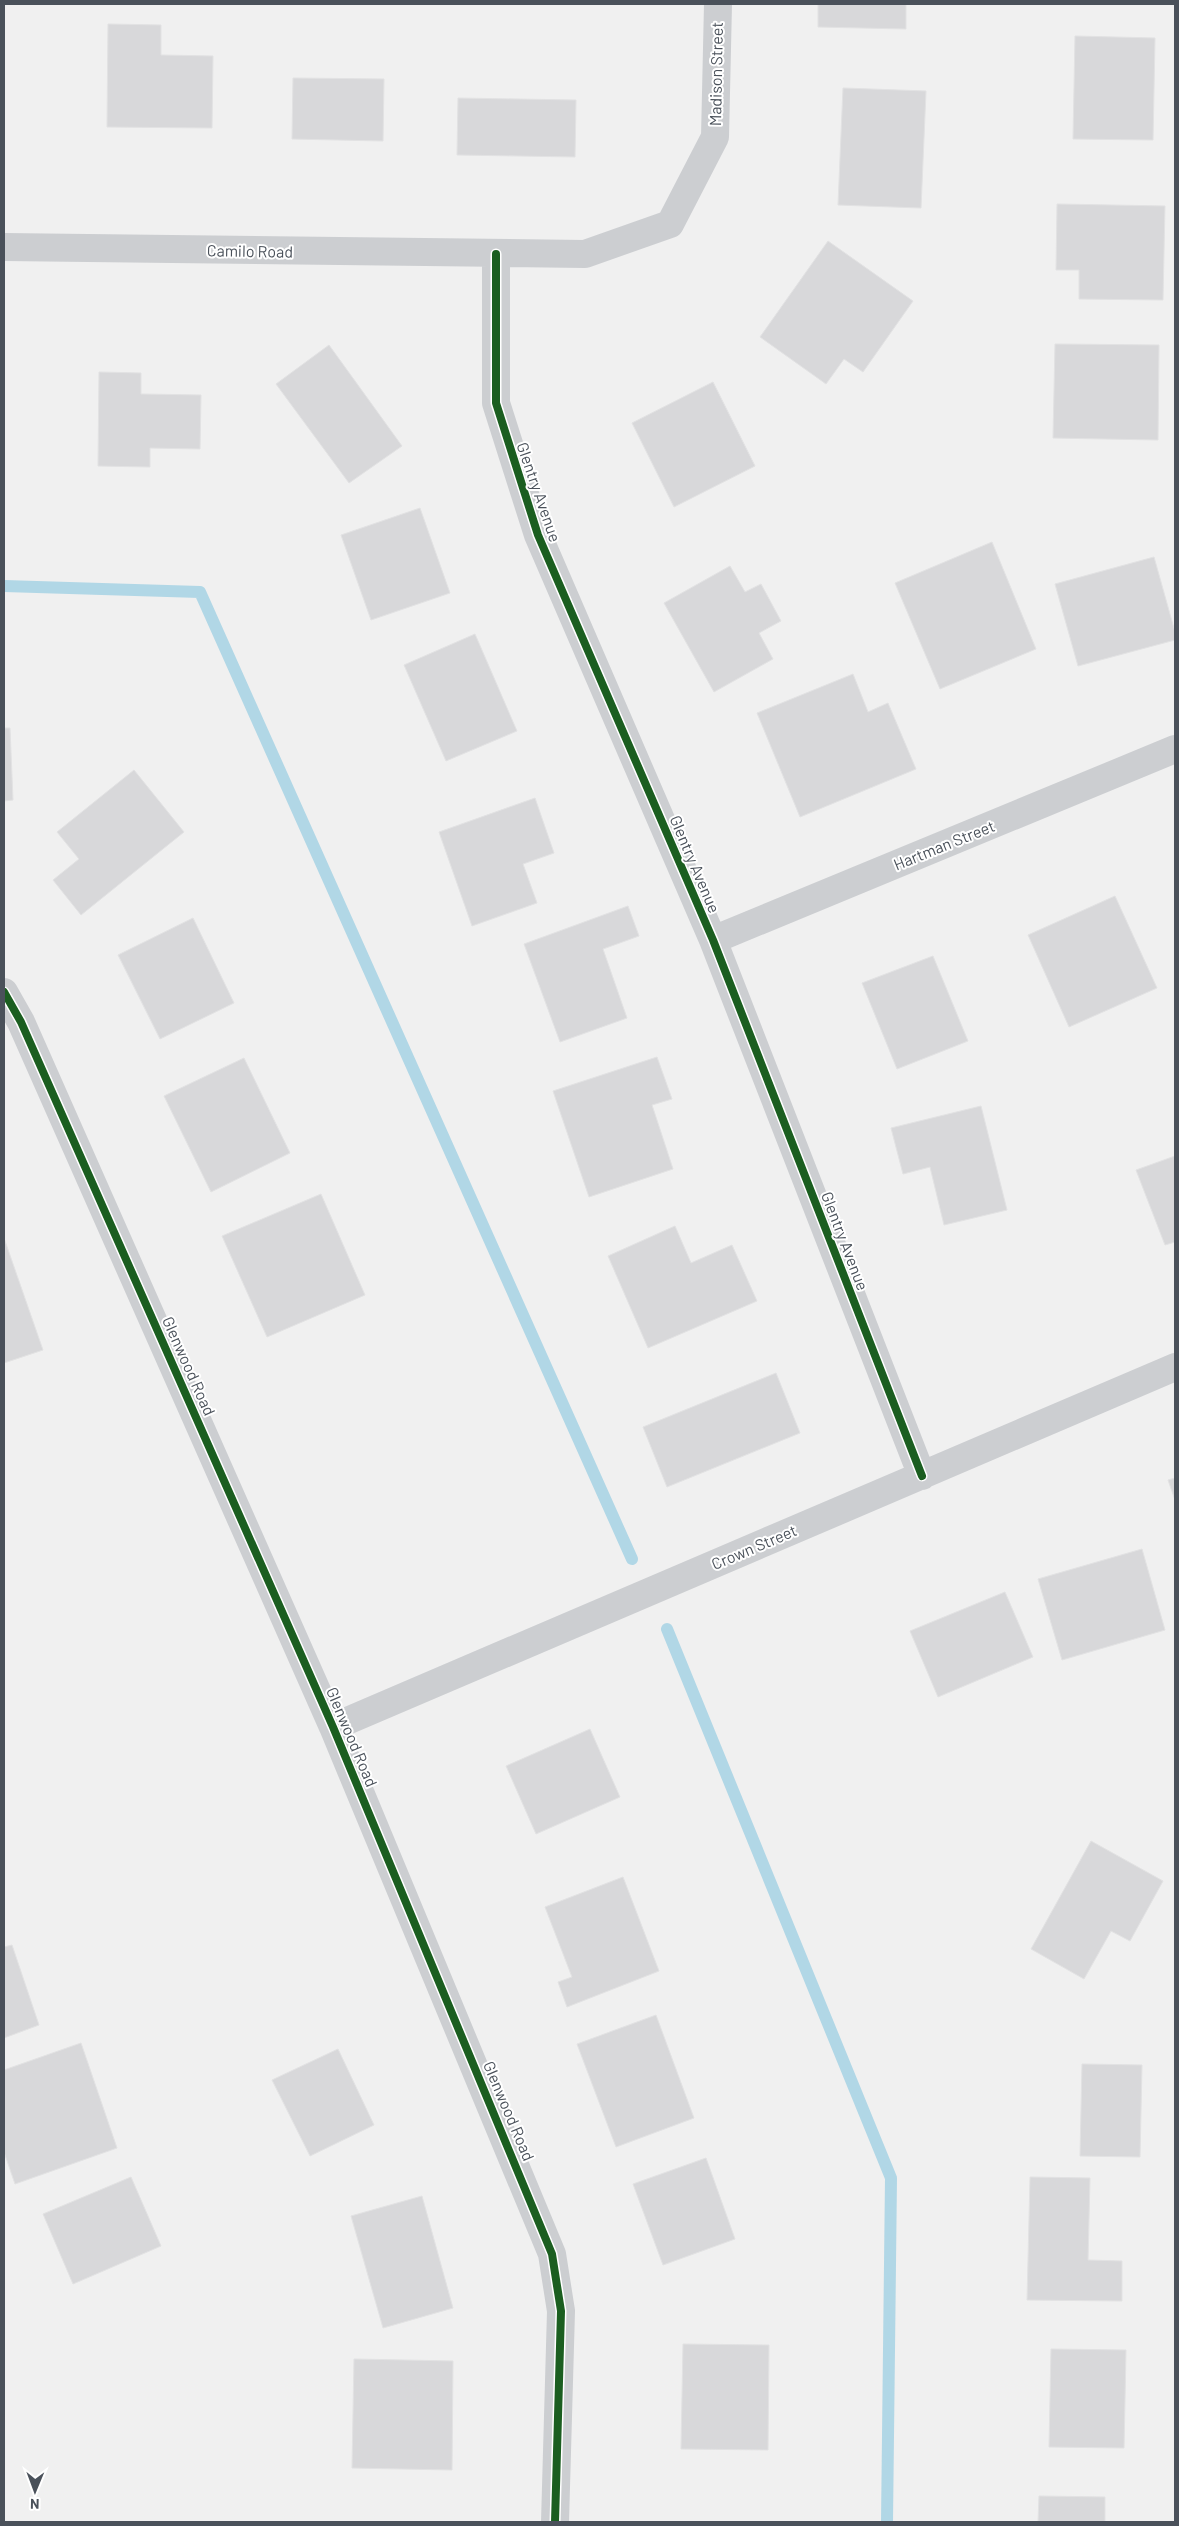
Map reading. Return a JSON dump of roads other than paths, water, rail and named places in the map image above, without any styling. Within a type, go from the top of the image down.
[{"type":"street","name":"Madison Street","points":[[496,254],[585,254],[670,224],[715,137],[718,4]]},
{"type":"street","name":"Camilo Road","points":[[4,248],[496,254]]},
{"type":"street","name":"Glentry Avenue","points":[[496,254],[496,403],[538,535],[713,940],[922,1476]]},
{"type":"street","name":"Hartman Street","points":[[713,940],[1175,749]]},
{"type":"street","name":"Glenwood Road","points":[[4,992],[21,1022],[333,1727],[552,2254],[561,2311],[555,2522]]},
{"type":"street","name":"Crown Street","points":[[333,1727],[1175,1366]]},
{"type":"waterway","points":[[4,586],[200,592],[632,1559]]},
{"type":"waterway","points":[[667,1629],[891,2178],[887,2522]]}]
